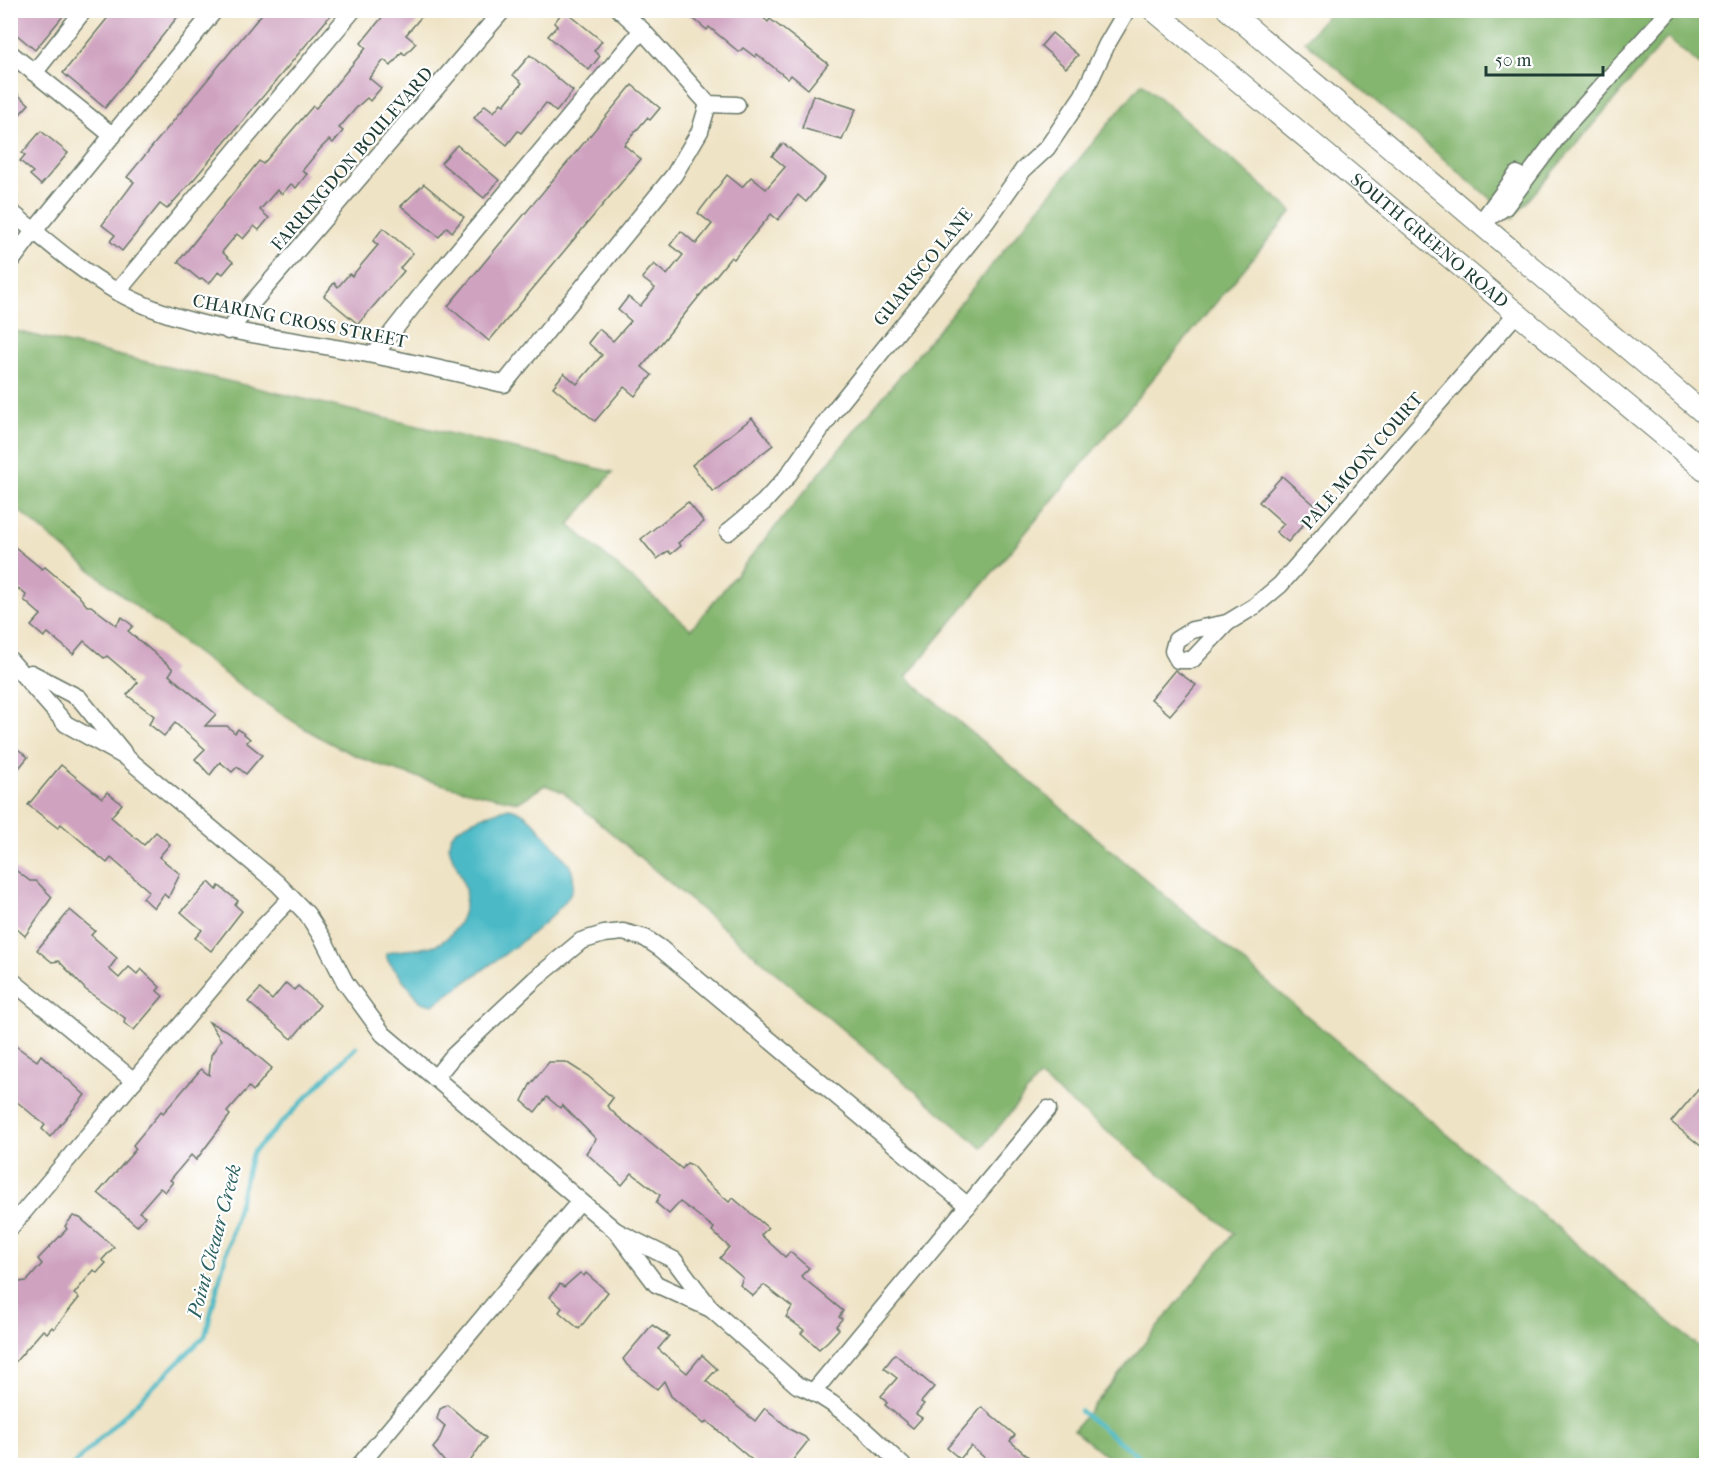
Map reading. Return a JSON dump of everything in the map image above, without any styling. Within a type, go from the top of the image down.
[{"type":"main road","name":"SOUTH GREENO ROAD","points":[[1153,10],[1707,471]]},
{"type":"main road","points":[[1228,10],[1707,416]]},
{"type":"street","points":[[34,73],[84,10]]},
{"type":"street","points":[[10,263],[215,10]]},
{"type":"street","points":[[117,292],[352,10]]},
{"type":"street","name":"FARRINGDON BOULEVARD","points":[[228,331],[503,10]]},
{"type":"street","points":[[620,10],[642,30],[708,104],[737,105]]},
{"type":"street","name":"GUARISCO LANE","points":[[728,532],[764,502],[786,478],[833,412],[957,258],[1023,170],[1047,148],[1083,95],[1107,44],[1127,10]]},
{"type":"street","points":[[1480,224],[1496,199],[1538,149],[1564,127],[1670,10]]},
{"type":"street","points":[[375,354],[642,30]]},
{"type":"street","points":[[10,53],[113,136]]},
{"type":"street","name":"CHARING CROSS STREET","points":[[10,211],[91,276],[117,292],[169,315],[228,331],[375,354],[504,384],[674,174],[700,131],[708,104]]},
{"type":"street","name":"PALE MOON COURT","points":[[1227,623],[1255,606],[1280,585],[1516,314]]},
{"type":"street","points":[[10,660],[45,682],[79,698],[127,758]]},
{"type":"street","points":[[10,660],[66,724],[127,758],[277,883],[307,914],[345,982],[383,1034],[616,1231],[656,1284],[711,1309]]},
{"type":"street","points":[[10,1228],[264,926],[291,898]]},
{"type":"street","points":[[435,1078],[453,1056],[534,980],[581,941],[604,934],[623,932],[645,938],[660,948],[969,1206]]},
{"type":"street","points":[[10,979],[134,1081]]},
{"type":"street","points":[[814,1391],[1048,1109]]},
{"type":"street","points":[[358,1466],[580,1201]]},
{"type":"street","points":[[616,1231],[668,1255],[711,1309],[797,1384],[814,1391],[846,1415],[903,1466]]},
{"type":"green space","points":[[1331,11],[1706,11],[1706,70],[1667,38],[1513,218],[1305,41]]},
{"type":"green space","points":[[1142,83],[1292,211],[906,677],[1706,1353],[1706,1465],[1117,1465],[1074,1430],[1234,1233],[1039,1077],[982,1148],[563,792],[545,785],[519,802],[498,798],[400,772],[336,746],[287,718],[210,663],[109,585],[11,504],[11,330],[613,472],[569,525],[691,629]]},
{"type":"water","points":[[509,808],[529,818],[562,855],[573,874],[573,886],[567,899],[553,915],[512,949],[433,1005],[421,1002],[388,961],[386,954],[433,946],[444,941],[452,932],[461,919],[466,898],[463,881],[451,853],[449,842],[456,831],[474,820]]},
{"type":"building","points":[[10,10],[68,10],[35,50],[10,29]]},
{"type":"building","points":[[114,10],[183,10],[105,108],[63,73]]},
{"type":"building","points":[[265,10],[335,10],[195,178],[167,209],[160,204],[122,251],[110,241],[115,235],[102,225],[134,182],[127,177]]},
{"type":"building","points":[[388,10],[427,10],[406,35],[416,43],[405,55],[402,52],[391,66],[384,60],[369,78],[381,88],[370,101],[367,98],[358,106],[339,128],[343,131],[333,143],[329,140],[320,149],[302,171],[307,174],[296,188],[291,184],[282,194],[277,190],[260,210],[269,218],[259,230],[254,226],[243,239],[237,234],[222,252],[233,262],[223,274],[219,271],[209,284],[202,278],[200,280],[178,262],[259,161],[263,164],[313,106],[316,108],[366,48],[361,43]]},
{"type":"building","points":[[564,10],[602,41],[594,51],[600,56],[589,70],[548,36],[557,26],[554,23]]},
{"type":"building","points":[[683,10],[754,10],[768,22],[770,19],[828,64],[808,89],[791,75],[788,79],[757,54],[755,57],[743,48],[739,52],[709,27],[707,30]]},
{"type":"building","points":[[1052,33],[1078,55],[1066,68],[1041,46]]},
{"type":"building","points":[[530,55],[573,91],[556,112],[546,103],[521,133],[518,131],[507,145],[474,118],[485,105],[494,112],[501,103],[504,105],[522,83],[513,75]]},
{"type":"building","points":[[632,85],[660,108],[650,120],[647,118],[624,145],[641,159],[489,341],[448,306]]},
{"type":"building","points":[[10,88],[29,104],[10,125]]},
{"type":"building","points":[[813,95],[856,109],[842,140],[802,128]]},
{"type":"building","points":[[41,131],[68,153],[41,185],[30,175],[33,172],[20,161],[25,155],[22,153]]},
{"type":"building","points":[[783,143],[825,178],[806,202],[798,195],[778,220],[771,214],[734,259],[731,257],[642,367],[652,375],[635,396],[624,387],[595,421],[553,387],[564,373],[577,384],[602,355],[588,343],[599,329],[613,341],[631,321],[618,310],[628,297],[640,306],[655,288],[642,278],[654,264],[667,275],[683,255],[670,245],[681,231],[696,244],[712,224],[698,213],[727,175],[742,187],[751,177],[766,189],[785,167],[772,156]]},
{"type":"building","points":[[457,145],[499,180],[484,198],[441,163]]},
{"type":"building","points":[[424,184],[464,217],[452,232],[447,227],[439,237],[401,206]]},
{"type":"building","points":[[383,228],[413,253],[400,268],[404,271],[358,324],[324,296],[334,283],[338,287],[349,274],[352,276],[378,245],[373,241]]},
{"type":"building","points":[[752,418],[773,445],[713,492],[692,465]]},
{"type":"building","points":[[1282,476],[1318,508],[1288,542],[1276,532],[1284,524],[1259,502]]},
{"type":"building","points":[[688,502],[704,522],[678,543],[681,546],[671,554],[668,551],[657,559],[641,539]]},
{"type":"building","points":[[10,543],[42,569],[45,567],[78,595],[87,606],[91,606],[116,625],[122,617],[133,626],[128,631],[173,669],[169,675],[216,714],[205,726],[227,726],[235,733],[238,729],[250,739],[246,742],[262,755],[246,774],[237,767],[232,772],[220,762],[210,775],[195,759],[205,749],[175,723],[164,736],[149,724],[154,716],[127,695],[138,682],[107,656],[104,658],[84,641],[73,654],[48,633],[44,637],[31,626],[41,615],[24,600],[26,595],[10,582]]},
{"type":"building","points":[[1175,670],[1196,685],[1170,715],[1151,699]]},
{"type":"building","points":[[10,743],[28,757],[10,779]]},
{"type":"building","points":[[61,765],[102,798],[107,792],[122,804],[111,817],[144,845],[156,832],[170,844],[159,857],[180,874],[168,898],[164,894],[154,908],[143,898],[149,891],[111,858],[107,863],[61,824],[58,828],[28,805]]},
{"type":"building","points":[[10,866],[30,881],[36,881],[52,897],[25,936],[10,923]]},
{"type":"building","points":[[209,882],[217,890],[219,886],[238,901],[235,905],[242,911],[211,951],[195,938],[202,930],[181,912]]},
{"type":"building","points":[[70,910],[95,931],[91,935],[117,958],[109,969],[119,978],[129,967],[137,974],[141,969],[160,987],[157,991],[163,996],[134,1030],[124,1023],[125,1018],[86,990],[59,961],[52,962],[37,950]]},
{"type":"building","points":[[286,983],[294,990],[298,986],[320,1005],[292,1039],[248,1002],[260,989],[272,1000]]},
{"type":"building","points":[[209,1022],[229,1032],[272,1068],[253,1091],[249,1087],[227,1112],[230,1115],[196,1160],[191,1155],[170,1180],[173,1182],[165,1192],[160,1188],[139,1212],[145,1216],[137,1226],[98,1193],[136,1149],[133,1145],[161,1111],[163,1113],[201,1069],[209,1075],[211,1055],[221,1040]]},
{"type":"building","points":[[10,1042],[37,1061],[41,1055],[85,1095],[50,1137],[42,1129],[45,1125],[10,1096]]},
{"type":"building","points":[[549,1062],[566,1062],[588,1076],[613,1098],[607,1106],[616,1115],[682,1169],[687,1163],[692,1165],[706,1182],[729,1202],[733,1198],[768,1228],[761,1235],[785,1257],[790,1252],[809,1268],[801,1276],[843,1311],[839,1317],[842,1319],[836,1326],[839,1329],[828,1341],[819,1349],[801,1333],[804,1330],[786,1317],[792,1307],[764,1285],[753,1296],[740,1285],[743,1278],[720,1258],[729,1247],[712,1231],[714,1228],[695,1213],[680,1202],[669,1214],[656,1203],[660,1195],[632,1173],[622,1185],[586,1153],[596,1139],[562,1105],[560,1108],[547,1097],[535,1112],[522,1101],[530,1085]]},
{"type":"building","points":[[1707,1079],[1707,1151],[1671,1122]]},
{"type":"building","points":[[73,1216],[80,1218],[114,1247],[102,1260],[106,1263],[97,1273],[94,1270],[74,1294],[79,1298],[54,1329],[52,1327],[47,1333],[43,1330],[10,1368],[10,1293],[19,1282],[27,1281],[42,1264],[38,1259],[67,1229],[65,1226]]},
{"type":"building","points":[[580,1273],[584,1276],[586,1273],[608,1292],[579,1329],[559,1312],[562,1308],[550,1297],[560,1284],[564,1287]]},
{"type":"building","points":[[652,1325],[669,1336],[658,1349],[687,1373],[702,1355],[717,1369],[706,1381],[755,1421],[765,1408],[791,1430],[805,1437],[808,1441],[788,1466],[759,1466],[707,1421],[704,1424],[671,1396],[664,1381],[657,1389],[627,1365],[623,1359]]},
{"type":"building","points":[[895,1354],[934,1387],[921,1402],[924,1404],[916,1414],[922,1418],[913,1428],[885,1405],[887,1403],[881,1396],[897,1378],[884,1368]]},
{"type":"building","points":[[448,1405],[486,1438],[467,1466],[448,1466],[433,1448],[445,1426],[437,1419],[440,1409]]},
{"type":"building","points":[[982,1407],[1015,1435],[1010,1441],[1039,1466],[994,1466],[971,1446],[960,1459],[947,1448]]},
{"type":"waterway","name":"Point Cleaar Creek","points":[[72,1466],[205,1336],[252,1153],[356,1047]]},
{"type":"waterway","name":"Point Cleaar Creek","points":[[1080,1411],[1151,1466]]}]
